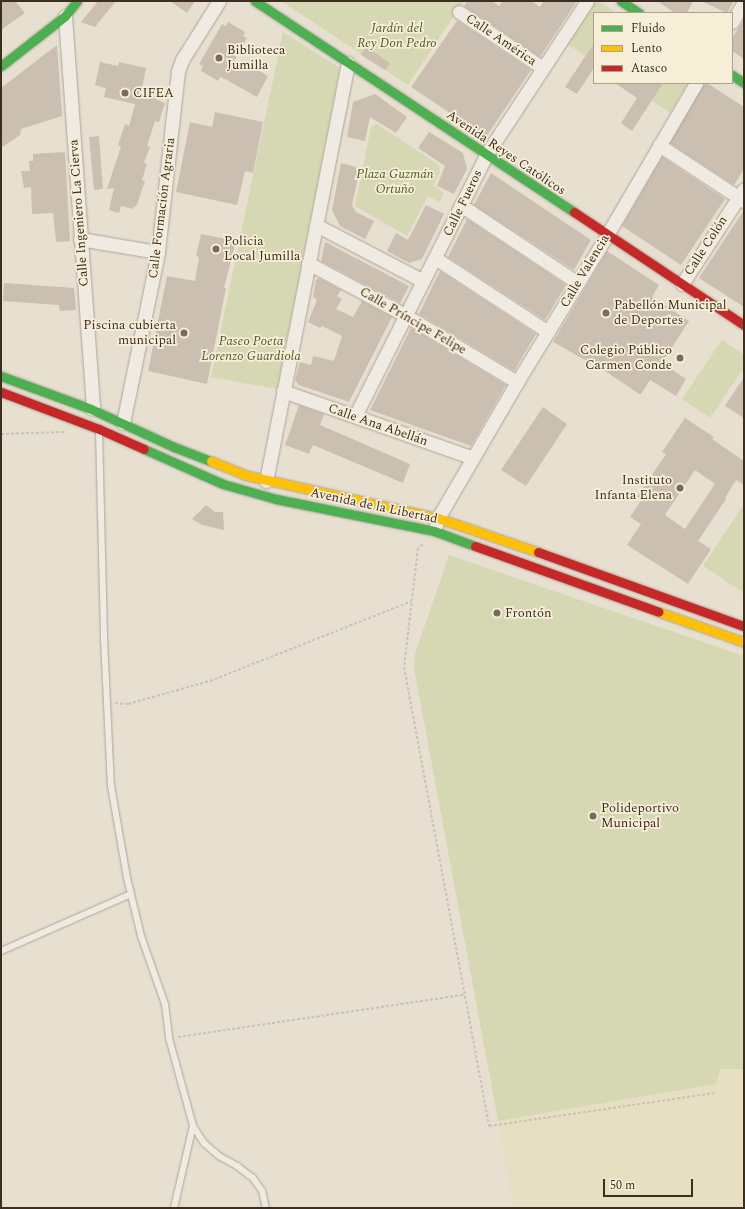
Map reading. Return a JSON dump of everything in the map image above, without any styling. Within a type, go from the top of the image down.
[{"type":"main road","name":"Avenida Reyes Católicos","points":[[255,1],[744,325]]},
{"type":"main road","points":[[620,1],[636,12]]},
{"type":"main road","points":[[1,66],[65,16],[74,2]]},
{"type":"main road","points":[[733,76],[744,83]]},
{"type":"main road","points":[[1,376],[91,409],[206,461],[266,481],[438,518],[574,564],[744,626]]},
{"type":"main road","name":"Avenida de la Libertad","points":[[1,392],[99,429],[223,484],[276,499],[434,531],[744,642]]},
{"type":"street","name":"Calle Formación Agraria","points":[[123,424],[158,252],[180,66],[219,1]]},
{"type":"street","name":"Calle Fueros","points":[[355,416],[405,315],[462,206],[486,155],[587,1]]},
{"type":"street","points":[[733,20],[744,2]]},
{"type":"street","name":"Calle América","points":[[459,12],[543,68]]},
{"type":"street","name":"Calle Ingeniero La Cierva","points":[[65,16],[93,405],[91,409]]},
{"type":"street","points":[[266,481],[348,63]]},
{"type":"street","name":"Calle Valencia","points":[[434,531],[438,518],[517,382],[607,235],[695,84]]},
{"type":"street","points":[[659,145],[742,196]]},
{"type":"street","name":"Calle Colón","points":[[682,284],[742,196]]},
{"type":"street","points":[[462,206],[578,283]]},
{"type":"street","points":[[316,225],[423,281]]},
{"type":"street","points":[[80,239],[158,252]]},
{"type":"street","points":[[435,258],[548,332]]},
{"type":"street","name":"Calle Príncipe Felipe","points":[[308,263],[405,315],[517,382]]},
{"type":"street","name":"Calle Ana Abellán","points":[[283,392],[473,458]]},
{"type":"lane","points":[[99,429],[106,696],[111,786],[140,936],[165,1004],[169,1038],[193,1126],[204,1143],[214,1152],[253,1178],[262,1191],[266,1208]]},
{"type":"lane","points":[[1,950],[131,894]]},
{"type":"lane","points":[[174,1208],[193,1126]]},
{"type":"path","points":[[1,434],[70,432]]},
{"type":"path","points":[[434,531],[418,548],[404,667],[489,1126],[715,1093]]},
{"type":"path","points":[[106,696],[114,702],[128,704],[210,681],[412,601]]},
{"type":"path","points":[[169,1038],[464,995]]},
{"type":"shaded area","points":[[719,1069],[744,1069],[744,1208],[513,1208],[498,1121],[716,1085]]},
{"type":"green space","name":"Jardín del Rey Don Pedro","points":[[281,1],[464,1],[408,85]]},
{"type":"green space","points":[[595,2],[602,3],[615,12],[593,12],[593,44],[585,56],[566,43],[591,4]]},
{"type":"green space","name":"Paseo Poeta Lorenzo Guardiola","points":[[283,32],[340,68],[277,389],[211,377]]},
{"type":"green space","points":[[659,84],[687,84],[670,113],[651,100]]},
{"type":"green space","name":"Plaza Guzmán Ortuño","points":[[377,124],[439,165],[440,172],[433,186],[444,193],[439,202],[428,196],[407,236],[355,206],[371,127]]},
{"type":"green space","points":[[722,340],[744,355],[744,367],[710,418],[682,399]]},
{"type":"green space","points":[[742,507],[744,509],[744,593],[703,566]]},
{"type":"green space","name":"Polideportivo Municipal","points":[[449,555],[744,656],[744,1069],[720,1069],[716,1084],[498,1121],[414,668],[415,654]]},
{"type":"building","points":[[1,1],[15,1],[25,13],[1,30]]},
{"type":"building","points":[[98,1],[116,1],[95,27],[81,22]]},
{"type":"building","points":[[170,1],[195,1],[187,13]]},
{"type":"building","points":[[467,1],[492,1],[499,6],[503,1],[531,1],[540,7],[544,1],[577,1],[540,57],[464,6]]},
{"type":"building","points":[[657,1],[693,1],[688,12],[674,12]]},
{"type":"building","points":[[701,1],[734,1],[728,12]]},
{"type":"building","points":[[744,20],[744,59],[733,52],[733,36]]},
{"type":"building","points":[[458,21],[531,70],[486,137],[411,87]]},
{"type":"building","name":"Biblioteca Jumilla","points":[[228,22],[245,32],[243,36],[247,38],[234,61],[252,71],[254,68],[268,76],[257,97],[225,79],[220,77],[218,81],[201,71],[203,66],[199,64],[222,24],[226,26]]},
{"type":"building","points":[[57,45],[62,116],[21,129],[20,135],[1,148],[1,88]]},
{"type":"building","points":[[593,45],[593,70],[577,94],[565,87]]},
{"type":"building","points":[[366,47],[390,63],[385,70],[361,55]]},
{"type":"building","points":[[100,62],[118,66],[119,62],[146,68],[141,93],[155,94],[157,100],[165,103],[159,122],[155,121],[147,146],[150,147],[144,163],[147,164],[142,180],[145,181],[136,207],[134,206],[133,209],[121,206],[119,213],[109,210],[114,188],[107,189],[121,146],[118,145],[125,124],[129,126],[135,104],[104,97],[106,88],[95,85]]},
{"type":"building","points":[[616,84],[662,84],[632,131],[621,123],[637,98]]},
{"type":"building","points":[[703,84],[709,84],[744,107],[744,169],[734,185],[670,143]]},
{"type":"building","points":[[375,94],[407,117],[396,133],[370,117],[365,141],[347,137],[353,102]]},
{"type":"building","points":[[215,112],[263,122],[253,173],[245,171],[237,205],[176,192],[190,122],[212,127]]},
{"type":"building","points":[[429,132],[463,153],[467,169],[454,194],[437,186],[445,166],[418,148]]},
{"type":"building","points":[[99,136],[103,189],[94,190],[89,137]]},
{"type":"building","points":[[65,152],[70,241],[56,242],[53,213],[32,214],[31,187],[24,188],[21,171],[30,171],[29,161],[33,161],[33,154]]},
{"type":"building","points":[[662,157],[725,199],[681,265],[622,226]]},
{"type":"building","points":[[341,163],[360,168],[352,205],[356,212],[374,221],[365,239],[340,226],[332,210]]},
{"type":"building","points":[[491,173],[591,240],[574,270],[474,205]]},
{"type":"building","points":[[426,205],[444,214],[422,259],[409,263],[387,251],[396,233],[408,240]]},
{"type":"building","points":[[744,210],[744,307],[699,278]]},
{"type":"building","points":[[467,219],[566,285],[545,320],[448,257]]},
{"type":"building","points":[[201,234],[236,241],[224,288],[226,288],[207,384],[148,371],[167,276],[195,281],[199,257],[196,256]]},
{"type":"building","points":[[325,242],[409,286],[400,303],[321,261]]},
{"type":"building","name":"Pabellón Municipal de Deportes","points":[[607,251],[659,285],[652,297],[689,321],[662,363],[686,379],[676,396],[650,380],[641,394],[639,394],[608,373],[553,342]]},
{"type":"building","points":[[440,271],[536,334],[514,371],[419,314]]},
{"type":"building","points":[[319,278],[341,290],[337,296],[342,299],[336,309],[353,317],[362,301],[392,317],[349,402],[299,385],[295,380],[300,362],[311,365],[313,356],[334,361],[342,336],[322,326],[320,328],[308,322],[317,300],[313,297],[316,280]]},
{"type":"building","points":[[4,283],[74,288],[76,310],[60,311],[59,305],[3,301]]},
{"type":"building","points":[[411,328],[506,385],[471,446],[370,410]]},
{"type":"building","points":[[744,377],[744,418],[725,406]]},
{"type":"building","points":[[299,405],[324,414],[320,425],[410,464],[403,483],[313,445],[309,454],[285,445]]},
{"type":"building","points":[[543,407],[567,424],[526,486],[501,470]]},
{"type":"building","points":[[685,418],[714,437],[712,439],[744,461],[744,485],[736,480],[725,498],[726,499],[698,541],[711,549],[688,584],[627,545],[641,524],[630,517],[642,499],[637,497],[666,454],[662,452]],"holes":[[[695,470],[715,484],[685,529],[665,515]]]},
{"type":"building","points":[[206,505],[215,512],[223,512],[224,530],[202,525],[192,519]]},
{"type":"traffic: fast","points":[[1,66],[65,16],[77,1]]},
{"type":"traffic: fast","points":[[255,1],[574,212]]},
{"type":"traffic: fast","points":[[621,1],[638,12]]},
{"type":"traffic: fast","points":[[733,76],[744,83]]},
{"type":"traffic: fast","points":[[1,376],[91,409],[174,447],[211,461]]},
{"type":"traffic: fast","points":[[144,449],[223,484],[276,499],[434,531],[475,546]]},
{"type":"traffic: slow","points":[[211,461],[245,475],[438,518],[538,552]]},
{"type":"traffic: slow","points":[[659,612],[744,642]]},
{"type":"traffic: jam","points":[[574,212],[744,325]]},
{"type":"traffic: jam","points":[[1,392],[99,429],[144,449]]},
{"type":"traffic: jam","points":[[475,546],[659,612]]},
{"type":"traffic: jam","points":[[538,552],[744,626]]},
{"type":"place","name":"Biblioteca Jumilla","points":[[219,58]]},
{"type":"place","name":"CIFEA","points":[[125,93]]},
{"type":"place","name":"Policia Local Jumilla","points":[[216,249]]},
{"type":"place","name":"Pabellón Municipal de Deportes","points":[[606,313]]},
{"type":"place","name":"Piscina cubierta municipal","points":[[184,333]]},
{"type":"place","name":"Colegio Público Carmen Conde","points":[[680,358]]},
{"type":"place","name":"Instituto Infanta Elena","points":[[680,488]]},
{"type":"place","name":"Frontón","points":[[497,613]]},
{"type":"place","name":"Polideportivo Municipal","points":[[593,816]]}]
